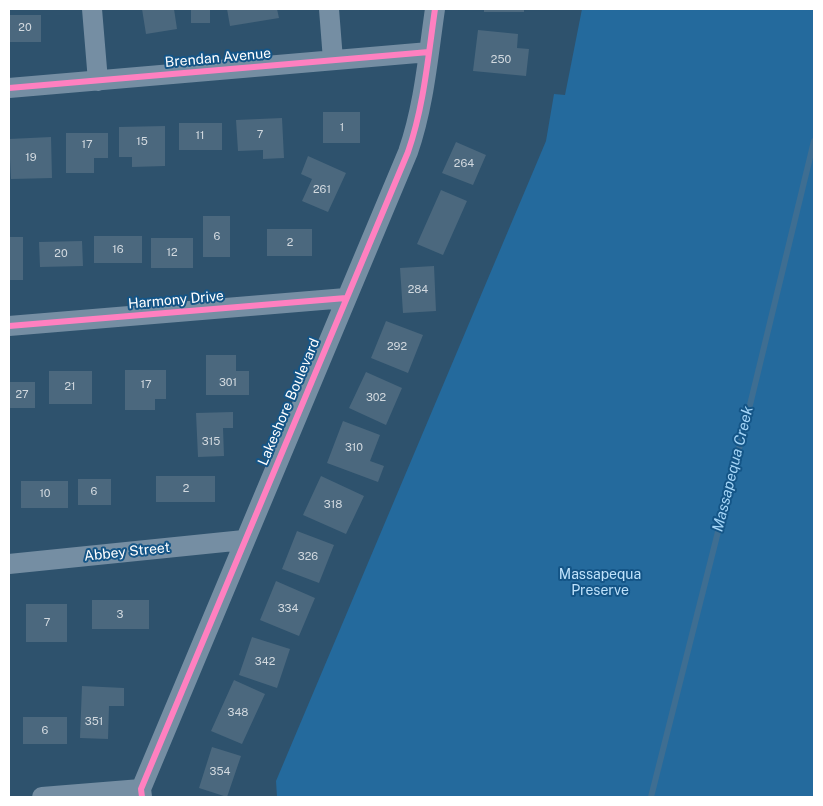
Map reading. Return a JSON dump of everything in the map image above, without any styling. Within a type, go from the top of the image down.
[{"type":"street","points":[[92,9],[98,81]]},
{"type":"street","points":[[329,9],[333,60]]},
{"type":"street","name":"Lakeshore Boulevard","points":[[142,793],[244,540],[416,132],[422,103],[435,9]]},
{"type":"street","name":"Brendan Avenue","points":[[9,88],[429,52]]},
{"type":"street","name":"Harmony Drive","points":[[9,326],[346,298]]},
{"type":"street","name":"Abbey Street","points":[[9,564],[244,540]]},
{"type":"street","points":[[42,797],[142,793]]},
{"type":"green space","name":"Massapequa Preserve","points":[[582,9],[814,9],[814,797],[277,797],[276,781],[546,141],[554,94],[565,95]]},
{"type":"building","points":[[142,9],[174,9],[177,29],[146,34]]},
{"type":"building","points":[[191,9],[210,9],[210,23],[191,23]]},
{"type":"building","points":[[227,9],[277,9],[279,18],[230,26]]},
{"type":"building","points":[[484,9],[524,9],[524,12],[484,12]]},
{"type":"building","points":[[9,15],[41,15],[41,42],[9,42]]},
{"type":"building","points":[[478,30],[518,34],[517,48],[529,49],[526,76],[473,71]]},
{"type":"building","points":[[323,112],[360,112],[360,143],[323,143]]},
{"type":"building","points":[[282,118],[284,158],[263,159],[263,150],[238,151],[236,120]]},
{"type":"building","points":[[179,123],[222,123],[222,150],[179,150]]},
{"type":"building","points":[[165,126],[165,166],[132,167],[132,157],[119,157],[119,127]]},
{"type":"building","points":[[66,133],[108,133],[108,158],[94,158],[94,173],[66,173]]},
{"type":"building","points":[[51,137],[52,178],[11,179],[9,139]]},
{"type":"building","points":[[456,142],[486,155],[473,185],[442,173]]},
{"type":"building","points":[[308,156],[346,173],[328,212],[302,201],[312,179],[301,174]]},
{"type":"building","points":[[441,190],[467,201],[443,255],[417,244]]},
{"type":"building","points":[[203,216],[230,216],[230,257],[203,257]]},
{"type":"building","points":[[267,229],[312,229],[312,256],[267,256]]},
{"type":"building","points":[[94,236],[142,236],[142,263],[94,263]]},
{"type":"building","points":[[9,237],[23,237],[23,280],[9,280]]},
{"type":"building","points":[[151,238],[193,238],[193,268],[151,268]]},
{"type":"building","points":[[82,241],[83,266],[40,267],[39,242]]},
{"type":"building","points":[[434,266],[436,311],[403,313],[400,268]]},
{"type":"building","points":[[386,321],[423,335],[408,373],[371,358]]},
{"type":"building","points":[[206,355],[236,355],[236,371],[249,371],[249,395],[206,395]]},
{"type":"building","points":[[125,370],[166,370],[166,399],[155,399],[155,410],[125,410]]},
{"type":"building","points":[[49,371],[92,371],[92,404],[49,404]]},
{"type":"building","points":[[366,372],[402,388],[386,425],[349,408]]},
{"type":"building","points":[[9,382],[35,382],[35,408],[9,408]]},
{"type":"building","points":[[233,412],[233,428],[223,428],[224,456],[198,457],[196,413]]},
{"type":"building","points":[[343,421],[380,435],[370,461],[384,466],[378,482],[327,463]]},
{"type":"building","points":[[156,476],[215,476],[215,502],[156,502]]},
{"type":"building","points":[[321,476],[364,496],[346,534],[303,515]]},
{"type":"building","points":[[78,479],[111,479],[111,505],[78,505]]},
{"type":"building","points":[[21,481],[68,481],[68,508],[21,508]]},
{"type":"building","points":[[297,531],[334,545],[319,583],[282,569]]},
{"type":"building","points":[[276,581],[315,598],[299,636],[260,620]]},
{"type":"building","points":[[92,600],[149,600],[149,629],[92,629]]},
{"type":"building","points":[[26,604],[67,604],[67,642],[26,642]]},
{"type":"building","points":[[252,637],[290,649],[277,688],[239,675]]},
{"type":"building","points":[[234,680],[265,694],[242,744],[211,731]]},
{"type":"building","points":[[82,686],[124,688],[124,706],[109,706],[108,739],[80,738]]},
{"type":"building","points":[[23,717],[67,717],[67,744],[23,744]]},
{"type":"building","points":[[212,747],[241,756],[227,797],[199,788]]},
{"type":"waterway","name":"Massapequa Creek","points":[[651,797],[749,409],[814,141]]},
{"type":"cycle path","points":[[142,797],[141,789],[408,152],[422,99],[435,9]]},
{"type":"cycle path","points":[[9,88],[429,52]]},
{"type":"cycle path","points":[[9,326],[346,298]]}]
